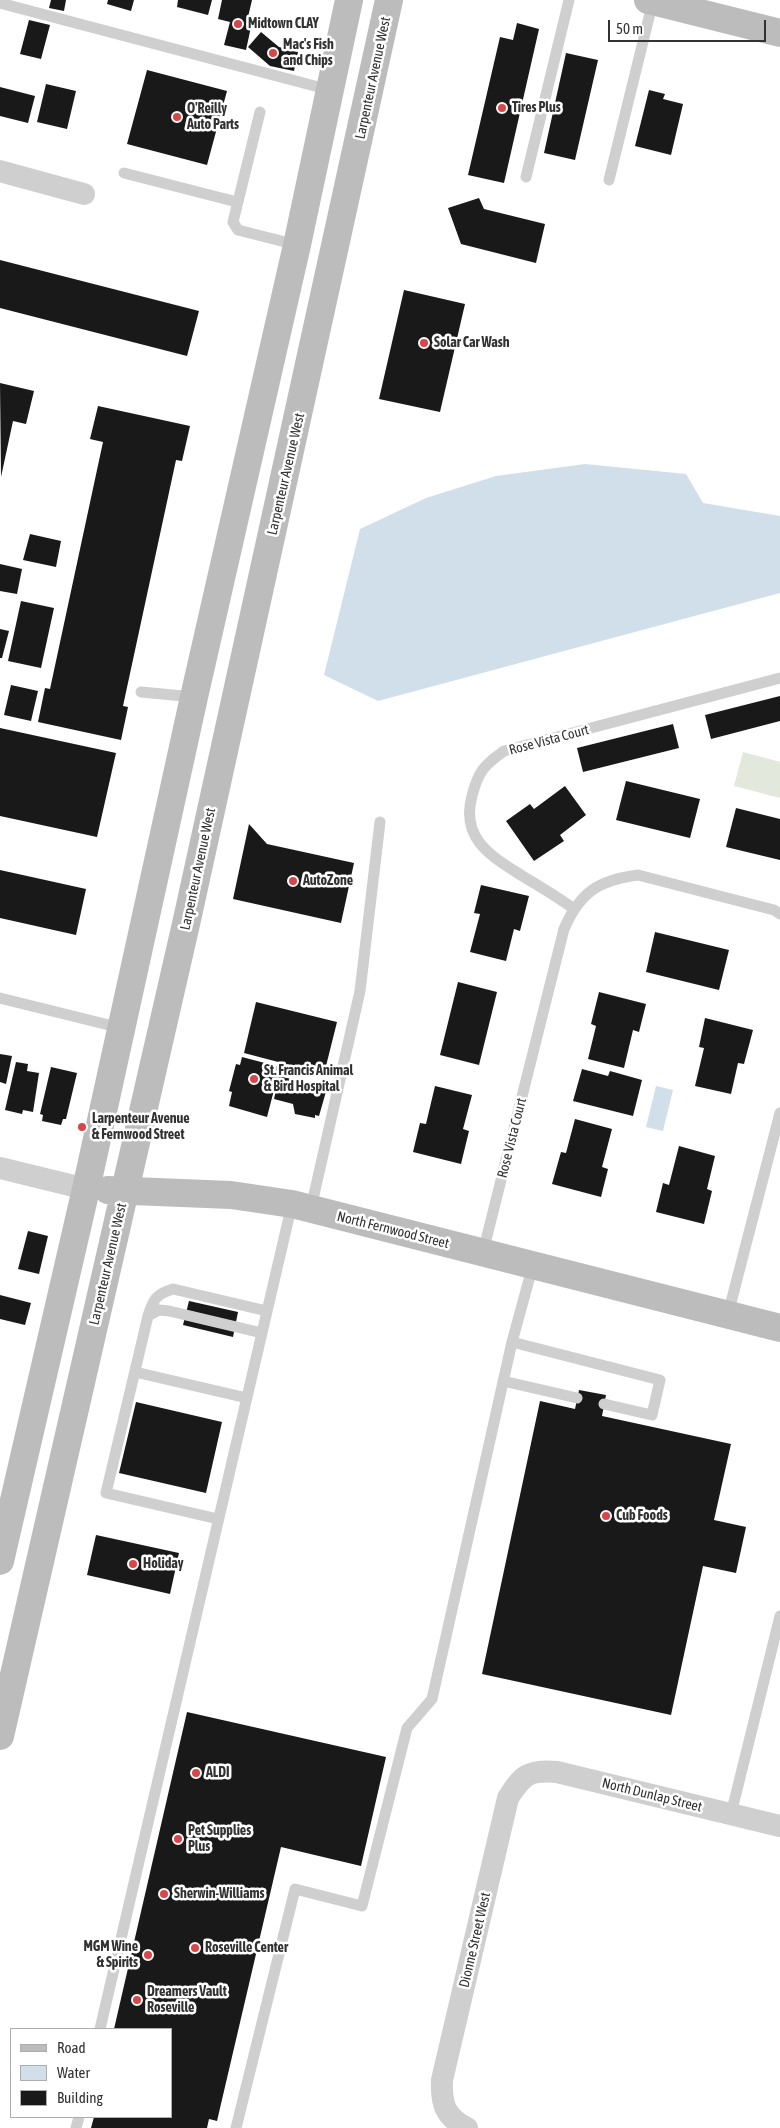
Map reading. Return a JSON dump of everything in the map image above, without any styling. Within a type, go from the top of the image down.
[{"type":"main road","points":[[0,1561],[86,1188],[194,697],[297,245],[349,0]]},
{"type":"main road","name":"Larpenteur Avenue West","points":[[0,1736],[125,1192],[390,0]]},
{"type":"main road","points":[[651,1],[780,33]]},
{"type":"main road","name":"North Fernwood Street","points":[[86,1188],[125,1192],[231,1196],[302,1206],[780,1328]]},
{"type":"street","points":[[0,172],[84,194]]},
{"type":"street","name":"North Fernwood Street","points":[[0,1168],[86,1188]]},
{"type":"street","name":"North Dunlap Street","points":[[524,1775],[539,1771],[558,1772],[780,1826]]},
{"type":"street","name":"Dionne Street West","points":[[467,2128],[456,2122],[446,2110],[442,2097],[442,2080],[508,1798],[524,1775]]},
{"type":"lane","points":[[526,177],[568,0]]},
{"type":"lane","points":[[609,180],[651,1]]},
{"type":"lane","points":[[0,3],[330,90]]},
{"type":"lane","points":[[260,112],[233,222],[238,230],[297,245]]},
{"type":"lane","points":[[124,173],[237,202]]},
{"type":"lane","name":"Rose Vista Court","points":[[573,908],[491,856],[479,844],[469,822],[469,804],[475,784],[484,766],[504,751],[780,678]]},
{"type":"lane","points":[[141,692],[194,697]]},
{"type":"lane","points":[[100,2028],[267,1311],[302,1206],[360,991],[380,822]]},
{"type":"lane","name":"Rose Vista Court","points":[[483,1252],[564,928],[573,908],[591,890],[616,878],[638,874],[774,910],[780,914]]},
{"type":"lane","points":[[0,998],[121,1028]]},
{"type":"lane","points":[[728,1314],[780,1113]]},
{"type":"lane","points":[[236,2128],[295,1889],[362,1906],[407,1728],[432,1699],[512,1342],[533,1265]]},
{"type":"lane","points":[[218,1520],[106,1493],[153,1299],[160,1292],[173,1289],[267,1311]]},
{"type":"lane","points":[[148,1316],[159,1310],[169,1310],[262,1333]]},
{"type":"lane","points":[[512,1342],[660,1380],[652,1415],[604,1404]]},
{"type":"lane","points":[[135,1372],[247,1398]]},
{"type":"lane","points":[[503,1381],[577,1398]]},
{"type":"lane","points":[[731,1814],[780,1616]]},
{"type":"shaded area","points":[[743,752],[780,762],[780,798],[734,786]]},
{"type":"water","points":[[585,464],[686,474],[703,503],[780,516],[780,593],[378,701],[324,675],[360,529],[426,498],[496,476]]},
{"type":"water","points":[[656,1086],[673,1090],[663,1131],[646,1127]]},
{"type":"building","points":[[51,0],[66,0],[64,11],[49,8]]},
{"type":"building","points":[[108,0],[134,0],[131,11],[107,4]]},
{"type":"building","points":[[178,0],[212,0],[208,15],[177,7]]},
{"type":"building","name":"Midtown CLAY","points":[[222,0],[252,0],[246,26],[251,27],[246,50],[224,45],[230,22],[218,19]]},
{"type":"building","points":[[29,20],[50,25],[41,59],[20,54]]},
{"type":"building","name":"Tires Plus","points":[[517,23],[539,29],[504,183],[468,175],[500,37],[513,40]]},
{"type":"building","points":[[261,32],[279,47],[298,52],[294,71],[270,66],[248,47]]},
{"type":"building","points":[[566,53],[598,60],[575,160],[544,153]]},
{"type":"building","name":"O'Reilly Auto Parts","points":[[147,70],[227,91],[207,165],[127,144]]},
{"type":"building","points":[[46,84],[76,91],[67,129],[37,122]]},
{"type":"building","points":[[0,87],[35,96],[28,123],[0,116]]},
{"type":"building","points":[[649,90],[665,94],[663,99],[683,104],[671,155],[635,146]]},
{"type":"building","points":[[479,198],[484,209],[545,224],[536,263],[461,244],[448,208]]},
{"type":"building","points":[[0,260],[199,311],[187,356],[0,308]]},
{"type":"building","name":"Solar Car Wash","points":[[404,290],[465,304],[440,412],[379,399]]},
{"type":"building","points":[[0,383],[34,391],[26,424],[13,421],[1,477]]},
{"type":"building","points":[[98,406],[190,426],[182,461],[176,460],[123,706],[128,707],[121,740],[38,722],[45,688],[50,689],[103,442],[90,439]]},
{"type":"building","points":[[30,534],[61,541],[56,567],[23,560]]},
{"type":"building","points":[[0,564],[22,569],[17,594],[0,591]]},
{"type":"building","points":[[21,601],[54,608],[41,668],[8,661]]},
{"type":"building","points":[[0,629],[9,631],[2,658],[0,658]]},
{"type":"building","points":[[11,685],[38,691],[31,721],[4,715]]},
{"type":"building","points":[[780,696],[780,721],[711,739],[705,715]]},
{"type":"building","points":[[673,724],[679,748],[583,772],[577,748]]},
{"type":"building","points":[[0,728],[116,753],[97,837],[0,816]]},
{"type":"building","points":[[626,781],[700,799],[690,838],[616,820]]},
{"type":"building","points":[[565,786],[586,815],[560,835],[564,841],[534,861],[506,821],[530,804],[534,809]]},
{"type":"building","points":[[736,808],[780,819],[780,860],[726,847]]},
{"type":"building","name":"AutoZone","points":[[249,824],[267,844],[354,863],[341,923],[233,899]]},
{"type":"building","points":[[0,870],[86,889],[76,935],[0,918]]},
{"type":"building","points":[[481,885],[529,896],[520,931],[514,929],[506,961],[470,952],[480,914],[474,913]]},
{"type":"building","points":[[655,932],[729,950],[719,990],[646,972]]},
{"type":"building","points":[[458,982],[497,992],[479,1065],[440,1055]]},
{"type":"building","points":[[599,992],[646,1004],[639,1032],[633,1030],[624,1068],[588,1059],[596,1026],[591,1024]]},
{"type":"building","points":[[256,1002],[337,1022],[324,1074],[244,1053]]},
{"type":"building","points":[[705,1018],[753,1030],[744,1064],[738,1063],[731,1094],[695,1086],[704,1048],[699,1047]]},
{"type":"building","points":[[0,1054],[12,1056],[6,1084],[0,1082]]},
{"type":"building","name":"St. Francis Animal & Bird Hospital","points":[[242,1057],[280,1067],[267,1117],[229,1106],[232,1092],[229,1091],[236,1064],[240,1065]]},
{"type":"building","points":[[16,1062],[28,1064],[27,1071],[39,1073],[33,1112],[23,1110],[22,1114],[5,1110]]},
{"type":"building","points":[[51,1067],[77,1073],[66,1119],[63,1119],[61,1125],[42,1121],[43,1115],[40,1114]]},
{"type":"building","points":[[582,1069],[608,1076],[610,1071],[642,1080],[633,1116],[573,1101]]},
{"type":"building","points":[[279,1076],[327,1088],[319,1116],[315,1115],[315,1118],[295,1114],[293,1104],[274,1099]]},
{"type":"building","points":[[435,1086],[472,1095],[463,1129],[469,1131],[461,1164],[413,1152],[420,1123],[426,1124]]},
{"type":"building","points":[[575,1119],[612,1129],[602,1167],[608,1169],[601,1197],[552,1184],[561,1152],[566,1153]]},
{"type":"building","points":[[679,1146],[715,1156],[707,1189],[712,1191],[704,1224],[656,1212],[663,1183],[669,1185]]},
{"type":"building","points":[[28,1231],[48,1236],[39,1274],[18,1269]]},
{"type":"building","points":[[0,1295],[31,1303],[25,1325],[0,1319]]},
{"type":"building","points":[[189,1301],[238,1312],[233,1337],[183,1325]]},
{"type":"building","points":[[579,1390],[606,1395],[602,1416],[731,1444],[714,1520],[746,1527],[736,1573],[703,1566],[671,1715],[482,1674],[540,1401],[575,1409]]},
{"type":"building","points":[[136,1402],[222,1422],[206,1493],[119,1473]]},
{"type":"building","name":"Holiday","points":[[96,1535],[179,1553],[170,1594],[87,1575]]},
{"type":"building","name":"Roseville Center","points":[[187,1712],[386,1757],[361,1866],[281,1847],[217,2121],[209,2119],[207,2128],[91,2128],[94,2118],[172,2118],[172,2028],[114,2028]]},
{"type":"place","name":"Midtown CLAY","points":[[238,24]]},
{"type":"place","name":"Mac's Fish and Chips","points":[[273,53]]},
{"type":"place","name":"Tires Plus","points":[[502,108]]},
{"type":"place","name":"O'Reilly Auto Parts","points":[[177,117]]},
{"type":"place","name":"Solar Car Wash","points":[[424,343]]},
{"type":"place","name":"AutoZone","points":[[293,881]]},
{"type":"place","name":"St. Francis Animal & Bird Hospital","points":[[254,1079]]},
{"type":"place","name":"Larpenteur Avenue & Fernwood Street","points":[[82,1127]]},
{"type":"place","name":"Cub Foods","points":[[606,1516]]},
{"type":"place","name":"Holiday","points":[[133,1564]]},
{"type":"place","name":"ALDI","points":[[196,1773]]},
{"type":"place","name":"Pet Supplies Plus","points":[[178,1839]]},
{"type":"place","name":"Sherwin-Williams","points":[[164,1894]]},
{"type":"place","name":"Roseville Center","points":[[195,1948]]},
{"type":"place","name":"MGM Wine & Spirits","points":[[148,1955]]},
{"type":"place","name":"Dreamers Vault Roseville","points":[[137,2000]]}]
